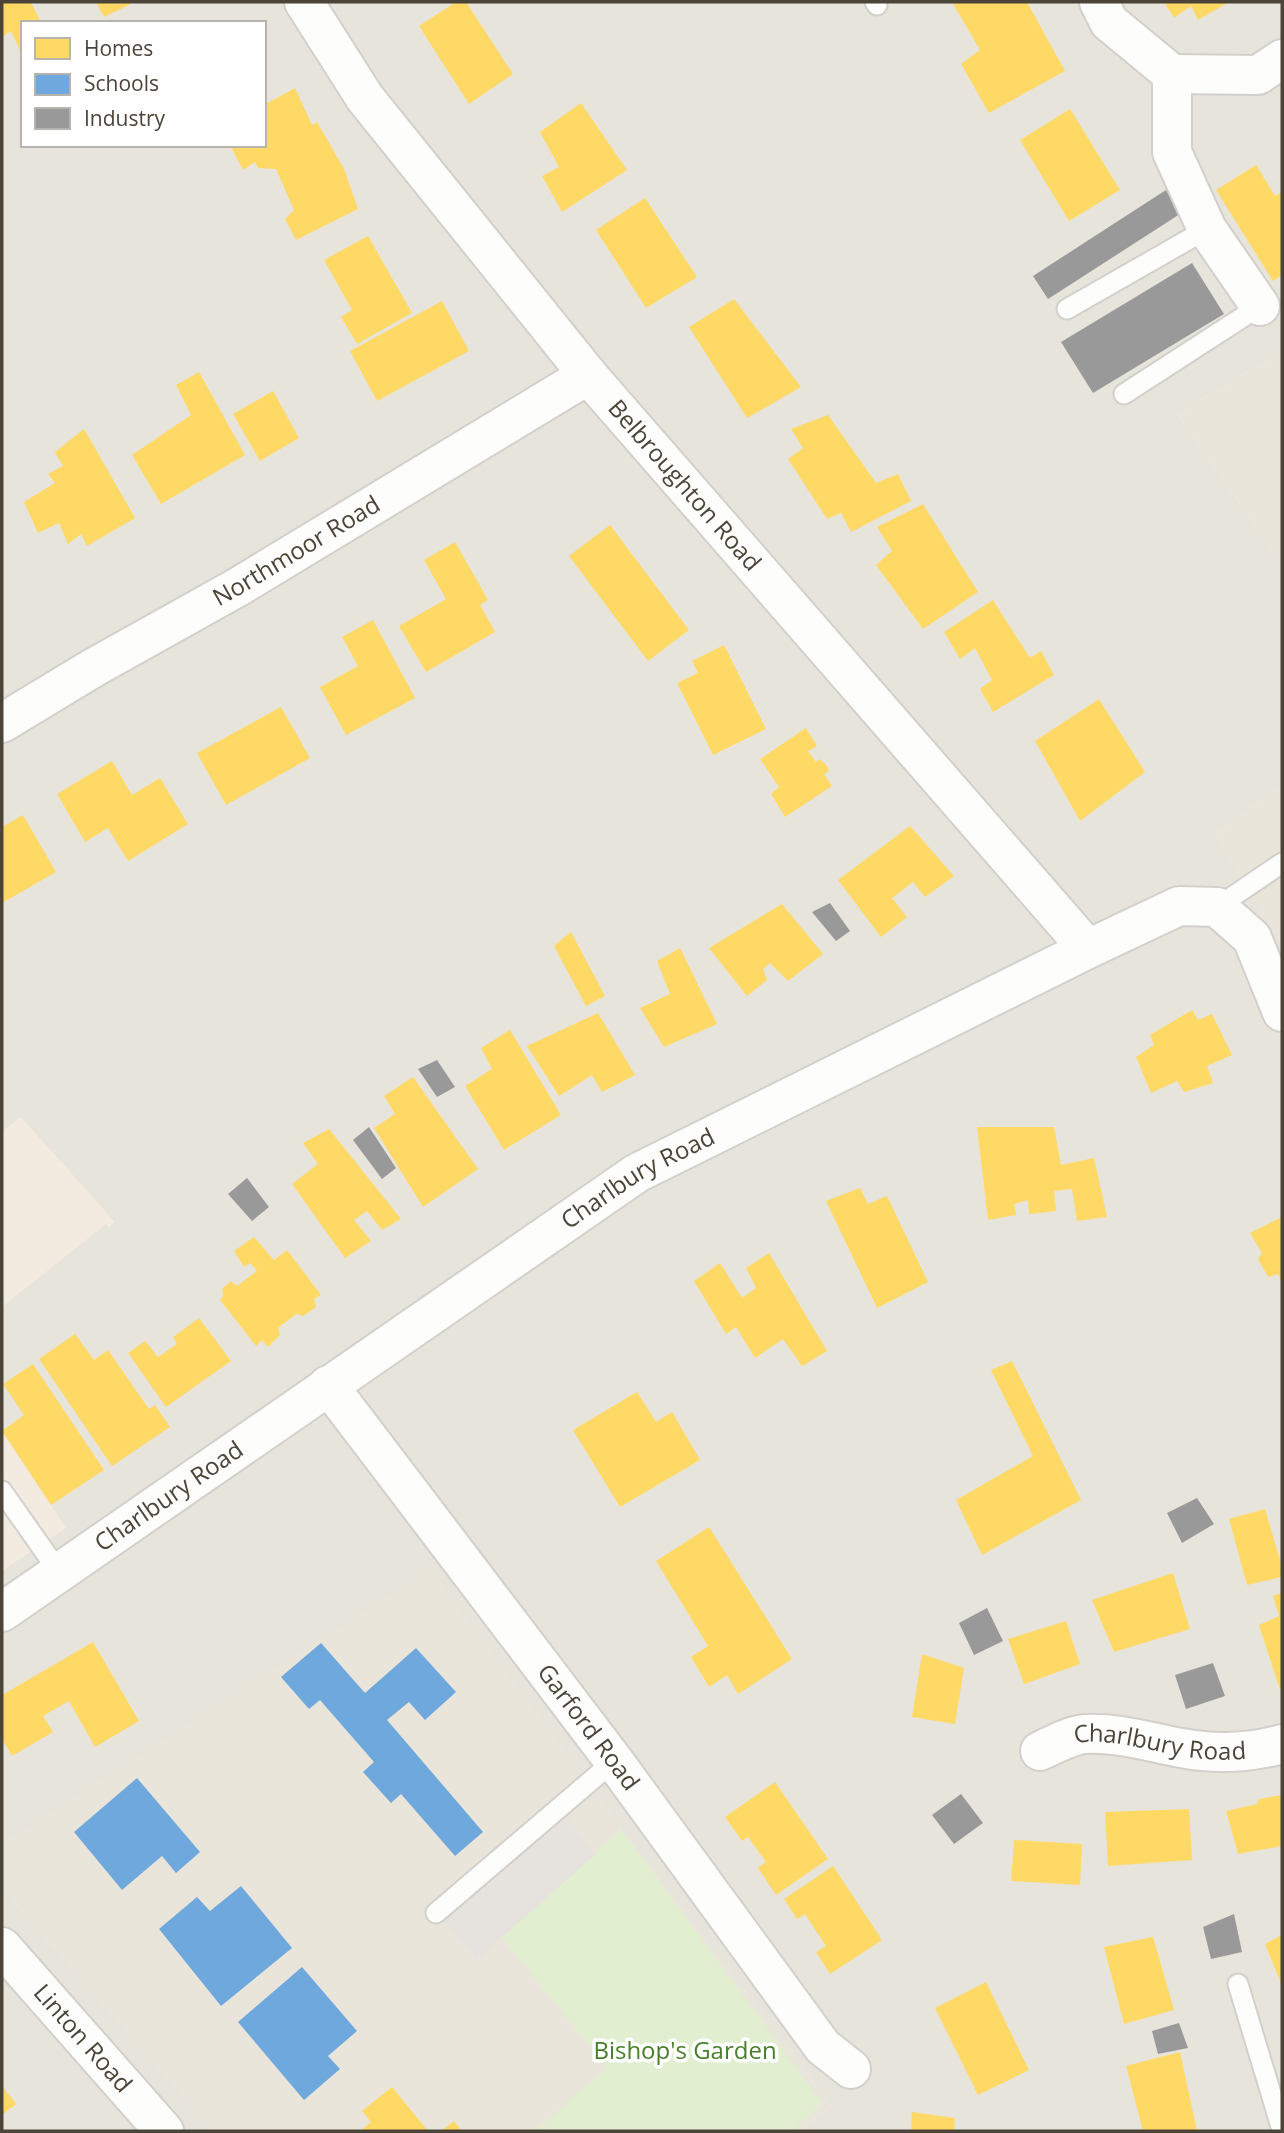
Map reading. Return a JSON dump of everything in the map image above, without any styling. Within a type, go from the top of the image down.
[{"type":"street","name":"Belbroughton Road","points":[[304,2],[365,99],[588,376],[1088,949]]},
{"type":"street","points":[[1099,2],[1108,22],[1172,74],[1258,75],[1282,59]]},
{"type":"street","points":[[1172,74],[1172,152],[1207,229],[1260,306]]},
{"type":"street","name":"Northmoor Road","points":[[2,723],[93,668],[238,587],[588,376]]},
{"type":"street","name":"Charlbury Road","points":[[2,1612],[637,1173],[1179,906],[1217,907]]},
{"type":"street","points":[[1217,907],[1252,938],[1282,1012]]},
{"type":"street","name":"Garford Road","points":[[328,1385],[614,1761],[823,2046],[851,2069]]},
{"type":"street","name":"Charlbury Road","points":[[1040,1751],[1082,1734],[1117,1735],[1185,1749],[1224,1751],[1260,1750],[1282,1744]]},
{"type":"street","name":"Linton Road","points":[[2,1947],[164,2131]]},
{"type":"lane","points":[[1067,309],[1207,229]]},
{"type":"lane","points":[[1124,394],[1260,306]]},
{"type":"lane","points":[[1217,907],[1282,863]]},
{"type":"lane","points":[[2,1491],[59,1572]]},
{"type":"lane","points":[[436,1913],[614,1761]]},
{"type":"lane","points":[[1238,1984],[1282,2130]]},
{"type":"shaded area","points":[[2,2],[1282,2],[1282,351],[1177,414],[1282,565],[1282,784],[1215,834],[1282,944],[1282,2131],[801,2131],[832,2106],[621,1829],[430,1570],[2,1845]]},
{"type":"shaded area","points":[[1282,351],[1282,565],[1177,414]]},
{"type":"shaded area","points":[[1282,784],[1282,944],[1215,834]]},
{"type":"shaded area","points":[[21,1117],[115,1222],[109,1227],[106,1224],[2,1307],[2,1131]]},
{"type":"shaded area","points":[[2,1431],[66,1528],[2,1571]]},
{"type":"shaded area","points":[[430,1569],[621,1829],[832,2106],[801,2131],[215,2131],[2,1888],[2,1845]]},
{"type":"shaded area","points":[[559,1808],[596,1854],[476,1960],[436,1913]]},
{"type":"shaded area","points":[[2,1888],[215,2131],[2,2131]]},
{"type":"green space","name":"Bishop's Garden","points":[[621,1829],[822,2103],[792,2131],[535,2131],[607,2068],[502,1938]]},
{"type":"building: Homes","points":[[2,2],[31,2],[40,21],[21,21],[21,53],[11,31],[2,37]]},
{"type":"building: Homes","points":[[96,2],[129,2],[131,4],[104,17]]},
{"type":"building: Homes","points":[[456,2],[466,2],[513,74],[469,104],[419,26]]},
{"type":"building: Homes","points":[[952,2],[1027,2],[1065,71],[989,113],[961,64],[980,50]]},
{"type":"building: Homes","points":[[1164,2],[1229,2],[1198,20],[1191,6],[1174,18]]},
{"type":"building: Homes","points":[[295,88],[312,125],[317,122],[344,169],[358,209],[296,240],[285,219],[294,210],[276,169],[258,168],[255,162],[243,170],[231,147],[266,147],[266,104]]},
{"type":"building: Homes","points":[[581,103],[627,170],[562,212],[542,176],[559,167],[540,132]]},
{"type":"building: Homes","points":[[1070,109],[1120,190],[1069,221],[1020,140]]},
{"type":"building: Homes","points":[[1256,165],[1275,196],[1282,192],[1282,275],[1273,281],[1216,190]]},
{"type":"building: Homes","points":[[645,198],[697,277],[646,308],[596,230]]},
{"type":"building: Homes","points":[[368,236],[412,313],[357,344],[341,317],[352,310],[324,260]]},
{"type":"building: Homes","points":[[734,299],[801,387],[747,418],[689,327]]},
{"type":"building: Homes","points":[[442,301],[469,351],[377,401],[350,351]]},
{"type":"building: Homes","points":[[199,372],[245,455],[161,504],[132,455],[191,415],[176,385]]},
{"type":"building: Homes","points":[[273,391],[299,438],[260,461],[233,414]]},
{"type":"building: Homes","points":[[828,415],[876,483],[898,474],[911,501],[851,532],[841,513],[827,519],[788,459],[803,448],[791,429]]},
{"type":"building: Homes","points":[[84,429],[135,518],[87,546],[81,534],[68,544],[59,523],[38,533],[24,502],[55,483],[48,474],[63,466],[55,452]]},
{"type":"building: Homes","points":[[923,504],[978,592],[923,629],[876,565],[892,551],[877,527]]},
{"type":"building: Homes","points":[[610,525],[689,630],[648,661],[569,556]]},
{"type":"building: Homes","points":[[455,542],[488,600],[480,605],[495,632],[426,672],[399,626],[446,599],[424,560]]},
{"type":"building: Homes","points":[[993,600],[1030,658],[1041,651],[1054,675],[993,712],[980,689],[992,680],[975,648],[960,659],[944,632]]},
{"type":"building: Homes","points":[[373,620],[415,698],[346,735],[320,687],[358,666],[342,637]]},
{"type":"building: Homes","points":[[724,645],[766,729],[713,755],[677,683],[698,673],[692,661]]},
{"type":"building: Homes","points":[[1099,699],[1145,772],[1080,821],[1035,741]]},
{"type":"building: Homes","points":[[281,707],[310,758],[226,805],[197,753]]},
{"type":"building: Homes","points":[[806,728],[817,746],[808,751],[816,762],[820,759],[827,766],[829,771],[824,774],[832,786],[785,817],[771,794],[779,787],[760,759]]},
{"type":"building: Homes","points":[[112,761],[132,795],[160,778],[188,824],[128,861],[108,828],[85,842],[57,794]]},
{"type":"building: Homes","points":[[23,815],[56,872],[2,903],[2,827]]},
{"type":"building: Homes","points":[[910,826],[954,876],[925,897],[913,882],[892,898],[907,917],[881,937],[838,880]]},
{"type":"building: Homes","points":[[782,904],[823,954],[788,981],[770,963],[763,969],[767,980],[747,996],[709,948]]},
{"type":"building: Homes","points":[[571,932],[605,996],[586,1006],[554,946]]},
{"type":"building: Homes","points":[[680,948],[717,1024],[664,1047],[640,1008],[670,994],[657,961]]},
{"type":"building: Homes","points":[[1192,1010],[1198,1020],[1212,1014],[1232,1055],[1207,1066],[1213,1083],[1184,1092],[1177,1081],[1151,1093],[1136,1057],[1154,1045],[1150,1035]]},
{"type":"building: Homes","points":[[598,1013],[635,1075],[602,1092],[592,1075],[559,1096],[527,1046]]},
{"type":"building: Homes","points":[[510,1030],[561,1115],[504,1150],[465,1086],[492,1069],[481,1048]]},
{"type":"building: Homes","points":[[413,1077],[478,1169],[423,1207],[374,1128],[395,1114],[384,1096]]},
{"type":"building: Homes","points":[[977,1127],[1054,1127],[1061,1165],[1094,1158],[1107,1217],[1077,1221],[1072,1189],[1054,1191],[1056,1211],[1029,1214],[1028,1200],[1014,1204],[1016,1215],[988,1220]]},
{"type":"building: Homes","points":[[329,1129],[401,1219],[382,1230],[367,1211],[354,1220],[371,1241],[345,1258],[292,1184],[318,1164],[303,1143]]},
{"type":"building: Homes","points":[[860,1188],[868,1204],[887,1196],[928,1282],[877,1308],[826,1201]]},
{"type":"building: Homes","points":[[1282,1217],[1282,1283],[1278,1274],[1268,1277],[1258,1259],[1262,1253],[1250,1233]]},
{"type":"building: Homes","points":[[254,1237],[274,1260],[287,1250],[321,1295],[314,1299],[316,1307],[303,1316],[296,1314],[278,1328],[280,1335],[268,1347],[262,1340],[256,1346],[220,1300],[223,1296],[222,1289],[231,1281],[237,1286],[257,1271],[250,1263],[244,1267],[234,1251]]},
{"type":"building: Homes","points":[[769,1253],[827,1351],[802,1366],[783,1339],[755,1358],[736,1327],[726,1334],[694,1281],[720,1263],[742,1298],[756,1288],[746,1268]]},
{"type":"building: Homes","points":[[199,1318],[231,1361],[166,1407],[128,1353],[145,1341],[158,1357],[177,1344],[173,1337]]},
{"type":"building: Homes","points":[[75,1334],[94,1360],[108,1350],[149,1409],[155,1405],[170,1427],[112,1466],[39,1359]]},
{"type":"building: Homes","points":[[1012,1361],[1081,1500],[982,1555],[956,1500],[1033,1456],[991,1370]]},
{"type":"building: Homes","points":[[33,1364],[104,1470],[51,1505],[2,1431],[24,1415],[3,1384]]},
{"type":"building: Homes","points":[[637,1392],[656,1422],[672,1412],[700,1460],[620,1507],[573,1430]]},
{"type":"building: Homes","points":[[1265,1509],[1282,1567],[1282,1577],[1247,1585],[1229,1519]]},
{"type":"building: Homes","points":[[709,1527],[792,1659],[738,1694],[727,1675],[709,1687],[691,1657],[708,1646],[656,1561]]},
{"type":"building: Homes","points":[[1173,1573],[1190,1629],[1114,1652],[1092,1600]]},
{"type":"building: Homes","points":[[1282,1593],[1280,1690],[1259,1625],[1279,1616],[1273,1596]]},
{"type":"building: Homes","points":[[1066,1621],[1080,1664],[1024,1684],[1008,1639]]},
{"type":"building: Homes","points":[[93,1642],[139,1721],[95,1747],[69,1701],[43,1716],[53,1732],[12,1756],[2,1739],[2,1695]]},
{"type":"building: Homes","points":[[922,1654],[964,1668],[955,1724],[912,1717]]},
{"type":"building: Homes","points":[[775,1782],[828,1859],[776,1895],[758,1868],[766,1862],[748,1837],[742,1841],[725,1817]]},
{"type":"building: Homes","points":[[1282,1795],[1282,1846],[1238,1854],[1226,1811],[1257,1804],[1259,1799]]},
{"type":"building: Homes","points":[[1189,1809],[1192,1860],[1108,1866],[1105,1812]]},
{"type":"building: Homes","points":[[1014,1840],[1082,1844],[1080,1885],[1011,1881]]},
{"type":"building: Homes","points":[[833,1866],[882,1940],[830,1974],[816,1952],[826,1946],[805,1914],[797,1919],[784,1899]]},
{"type":"building: Homes","points":[[1282,1935],[1282,1986],[1265,1944]]},
{"type":"building: Homes","points":[[1153,1937],[1174,2010],[1124,2024],[1104,1947]]},
{"type":"building: Homes","points":[[986,1982],[1029,2070],[978,2095],[935,2008]]},
{"type":"building: Homes","points":[[1180,2052],[1197,2131],[1143,2131],[1126,2066]]},
{"type":"building: Homes","points":[[2,2086],[16,2104],[2,2115]]},
{"type":"building: Homes","points":[[392,2087],[428,2131],[360,2131],[371,2122],[362,2111]]},
{"type":"building: Homes","points":[[912,2112],[955,2118],[954,2131],[911,2131]]},
{"type":"building: Homes","points":[[454,2121],[462,2131],[441,2131]]},
{"type":"building: Schools","points":[[321,1643],[365,1693],[416,1648],[456,1692],[425,1720],[409,1702],[387,1720],[483,1832],[455,1856],[401,1794],[391,1803],[363,1772],[374,1762],[320,1700],[309,1709],[281,1677]]},
{"type":"building: Schools","points":[[137,1778],[200,1852],[176,1873],[162,1856],[122,1890],[74,1832]]},
{"type":"building: Schools","points":[[241,1886],[292,1948],[221,2006],[159,1929],[197,1897],[210,1911]]},
{"type":"building: Schools","points":[[302,1967],[357,2031],[328,2056],[340,2069],[304,2100],[238,2022]]},
{"type":"building: Industry","points":[[1166,190],[1180,214],[1048,299],[1033,276]]},
{"type":"building: Industry","points":[[1192,263],[1224,314],[1093,393],[1061,342]]},
{"type":"building: Industry","points":[[830,903],[850,931],[836,941],[812,912]]},
{"type":"building: Industry","points":[[437,1060],[455,1087],[437,1097],[418,1069]]},
{"type":"building: Industry","points":[[369,1127],[396,1168],[382,1179],[353,1140]]},
{"type":"building: Industry","points":[[247,1178],[269,1207],[252,1221],[228,1194]]},
{"type":"building: Industry","points":[[1197,1498],[1214,1524],[1182,1543],[1167,1513]]},
{"type":"building: Industry","points":[[987,1608],[1003,1641],[974,1655],[959,1623]]},
{"type":"building: Industry","points":[[1213,1663],[1225,1696],[1186,1709],[1175,1675]]},
{"type":"building: Industry","points":[[961,1794],[983,1823],[954,1844],[932,1815]]},
{"type":"building: Industry","points":[[1234,1914],[1242,1952],[1211,1959],[1203,1927]]},
{"type":"building: Industry","points":[[1179,2023],[1188,2048],[1158,2054],[1152,2031]]}]
